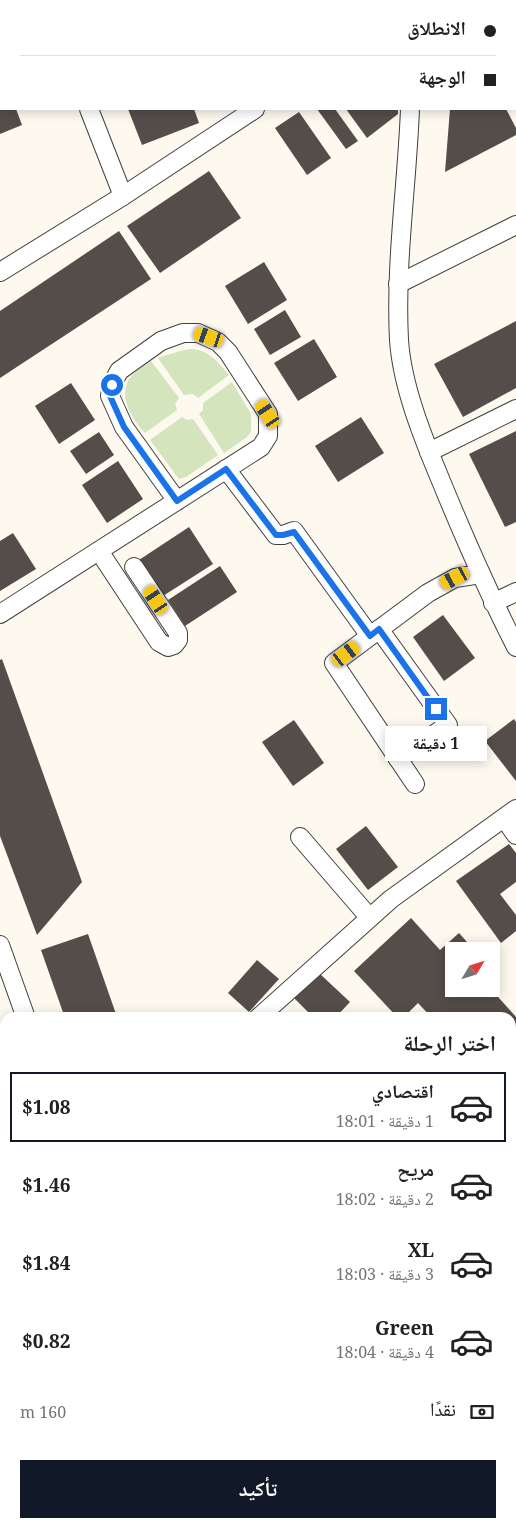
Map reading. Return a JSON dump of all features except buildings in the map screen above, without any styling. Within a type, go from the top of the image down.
[{"type":"street","points":[[90,110],[124,196]]},
{"type":"street","points":[[0,272],[124,196],[253,110]]},
{"type":"street","points":[[410,110],[398,284],[399,342],[409,396],[429,452],[493,603],[516,646]]},
{"type":"street","points":[[398,284],[516,225]]},
{"type":"street","points":[[0,614],[177,501],[261,446],[268,436],[268,414],[228,352],[218,342],[198,333],[183,334],[161,341],[119,372],[112,385],[110,396],[124,427],[177,501]]},
{"type":"street","points":[[429,452],[516,408]]},
{"type":"street","points":[[226,469],[276,535],[294,532],[448,725],[398,759]]},
{"type":"street","points":[[99,551],[159,642],[168,647],[174,645],[178,640],[178,633],[134,567]]},
{"type":"street","points":[[415,784],[334,663],[428,593],[455,578],[481,574]]},
{"type":"street","points":[[493,603],[516,592]]},
{"type":"street","points":[[265,1012],[391,899],[510,813],[516,835]]},
{"type":"street","points":[[300,837],[369,917]]},
{"type":"street","points":[[0,945],[24,1012]]},
{"type":"green space","points":[[190,349],[207,354],[217,361],[229,375],[198,398],[193,394],[184,395],[158,358]]},
{"type":"green space","points":[[151,361],[179,398],[175,404],[177,410],[145,433],[128,408],[125,394],[129,379]]},
{"type":"green space","points":[[232,382],[251,414],[251,432],[224,453],[199,414],[203,410],[203,403]]},
{"type":"green space","points":[[182,417],[187,420],[193,419],[218,455],[186,477],[179,479],[150,440]]},
{"type":"route","points":[[112,385],[110,396],[124,427],[177,501],[226,469],[276,535],[294,532],[370,636],[379,629],[436,709]]}]
